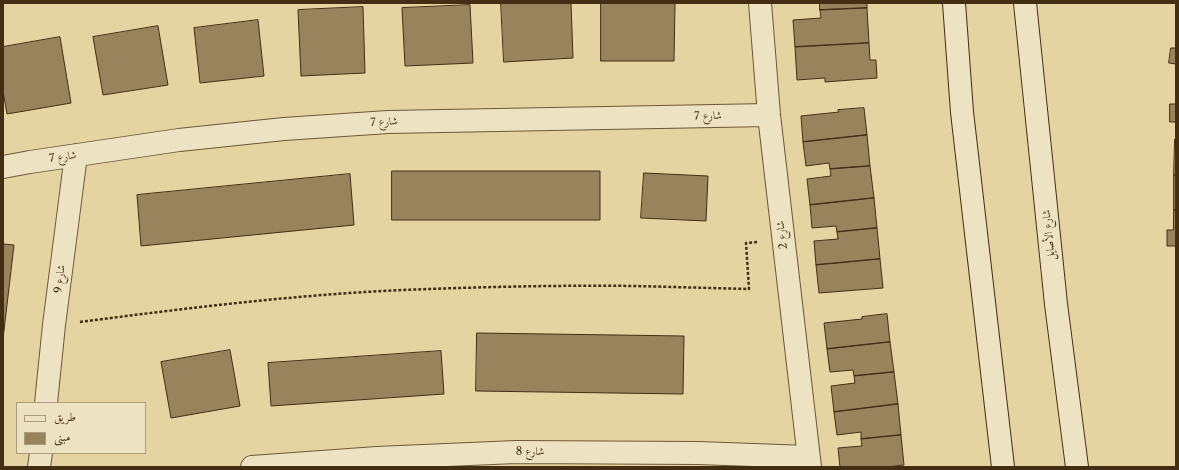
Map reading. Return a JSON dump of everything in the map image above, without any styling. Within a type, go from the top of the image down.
[{"type":"street","name":"شارع 2","points":[[760,3],[769,114],[809,462]]},
{"type":"street","points":[[954,3],[963,120],[1002,467]]},
{"type":"street","name":"شارع الأصايل","points":[[1025,3],[1056,304],[1077,467]]},
{"type":"street","name":"شارع 7","points":[[3,167],[180,140],[284,129],[388,122],[769,114]]},
{"type":"street","name":"شارع 9","points":[[46,402],[54,325],[76,155]]},
{"type":"street","name":"شارع 8","points":[[252,467],[377,458],[516,452],[698,453],[809,462]]},
{"type":"street","points":[[39,467],[40,454]]},
{"type":"path","points":[[54,325],[169,310],[285,298],[401,290],[618,286],[749,289],[746,243],[783,239]]},
{"type":"building","points":[[501,3],[571,3],[573,58],[504,62]]},
{"type":"building","points":[[601,3],[675,3],[674,61],[601,61]]},
{"type":"building","points":[[820,3],[867,3],[867,8],[820,10]]},
{"type":"building","points":[[470,5],[473,63],[405,66],[402,8]]},
{"type":"building","points":[[363,7],[365,73],[301,76],[298,10]]},
{"type":"building","points":[[867,8],[869,43],[795,47],[793,20],[821,18],[820,10]]},
{"type":"building","points":[[258,20],[264,76],[200,83],[194,28]]},
{"type":"building","points":[[158,26],[168,85],[103,95],[93,37]]},
{"type":"building","points":[[60,37],[71,103],[7,114],[3,91],[3,47]]},
{"type":"building","points":[[869,43],[870,60],[876,60],[877,78],[825,82],[825,78],[797,80],[795,47]]},
{"type":"building","points":[[1171,48],[1176,48],[1176,64],[1169,63]]},
{"type":"building","points":[[1170,104],[1176,104],[1176,122],[1170,122]]},
{"type":"building","points":[[864,108],[867,135],[803,142],[801,116],[839,112],[838,110]]},
{"type":"building","points":[[867,135],[870,166],[830,169],[829,163],[806,166],[803,142]]},
{"type":"building","points":[[1175,139],[1176,175],[1174,175]]},
{"type":"building","points":[[870,166],[874,198],[810,205],[807,179],[831,176],[830,169]]},
{"type":"building","points":[[392,171],[600,171],[600,220],[392,220]]},
{"type":"building","points":[[644,173],[708,176],[706,221],[641,218]]},
{"type":"building","points":[[350,174],[354,225],[141,246],[137,195]]},
{"type":"building","points":[[1174,175],[1176,175],[1176,210],[1174,210]]},
{"type":"building","points":[[874,198],[877,228],[837,232],[836,226],[812,228],[810,205]]},
{"type":"building","points":[[1174,210],[1176,210],[1176,246],[1167,246],[1167,230],[1173,230]]},
{"type":"building","points":[[877,228],[880,259],[816,265],[814,241],[838,239],[837,232]]},
{"type":"building","points":[[3,244],[14,245],[3,339]]},
{"type":"building","points":[[880,259],[883,288],[819,293],[816,265]]},
{"type":"building","points":[[887,314],[890,342],[827,349],[824,323],[862,319],[862,317]]},
{"type":"building","points":[[477,333],[684,336],[683,394],[476,391]]},
{"type":"building","points":[[890,342],[894,372],[854,376],[853,370],[830,372],[827,349]]},
{"type":"building","points":[[230,350],[240,406],[171,418],[161,362]]},
{"type":"building","points":[[441,351],[444,394],[271,406],[268,363]]},
{"type":"building","points":[[894,372],[898,404],[834,412],[831,386],[855,383],[854,376]]},
{"type":"building","points":[[898,404],[901,435],[861,439],[861,432],[837,435],[834,412]]},
{"type":"building","points":[[901,435],[904,465],[886,467],[840,467],[838,448],[862,446],[861,439]]}]
